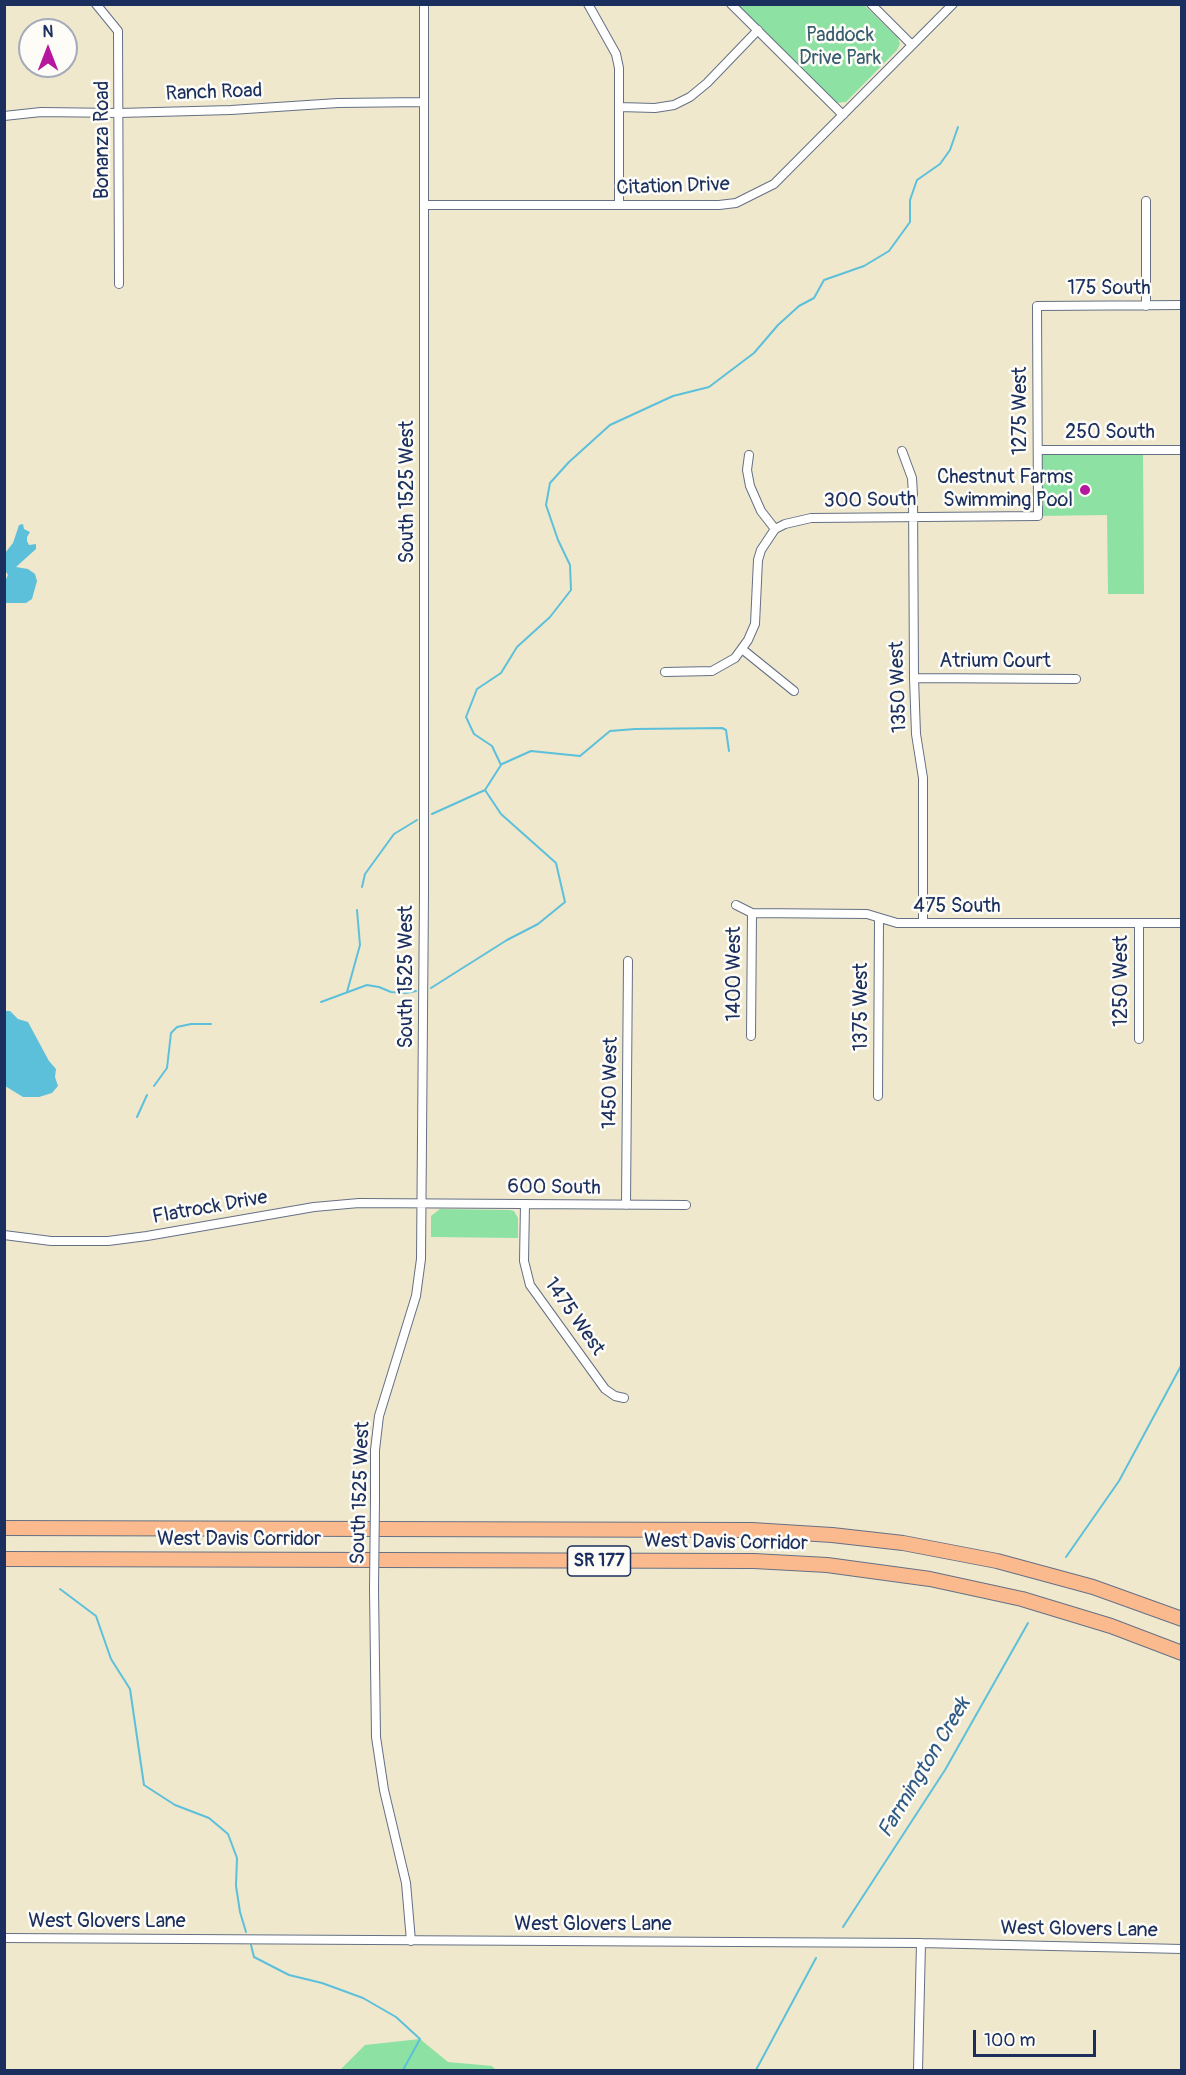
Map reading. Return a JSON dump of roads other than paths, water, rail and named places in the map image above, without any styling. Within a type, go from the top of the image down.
[{"type":"highway","name":"West Davis Corridor","points":[[4,1528],[740,1530],[832,1535],[903,1543],[997,1561],[1093,1587],[1182,1619]]},
{"type":"highway","name":"West Davis Corridor","points":[[4,1559],[742,1561],[827,1565],[930,1579],[1022,1599],[1111,1626],[1182,1653]]},
{"type":"street","name":"Bonanza Road","points":[[96,4],[118,31],[119,284]]},
{"type":"street","name":"South 1525 West","points":[[411,1941],[406,1883],[384,1790],[376,1737],[374,1589],[375,1450],[379,1416],[416,1296],[419,1279],[422,1203],[424,4]]},
{"type":"street","points":[[599,4],[589,7],[616,54],[619,68],[619,205]]},
{"type":"street","points":[[731,4],[843,115]]},
{"type":"street","points":[[871,4],[912,45]]},
{"type":"street","name":"Citation Drive","points":[[424,206],[719,205],[736,203],[774,184],[953,4]]},
{"type":"street","points":[[619,107],[655,108],[674,105],[690,97],[758,30]]},
{"type":"street","name":"Ranch Road","points":[[4,116],[41,112],[119,113],[231,110],[338,103],[424,102]]},
{"type":"street","points":[[1146,201],[1146,306]]},
{"type":"street","name":"175 South","points":[[1037,306],[1182,305]]},
{"type":"street","name":"1275 West","points":[[1037,306],[1038,516]]},
{"type":"street","name":"250 South","points":[[1038,450],[1182,450]]},
{"type":"street","name":"1350 West","points":[[902,451],[912,478],[916,734],[923,778],[923,923]]},
{"type":"street","points":[[665,672],[712,671],[735,658],[751,633],[756,615],[758,560],[761,550],[775,529],[761,511],[750,486],[747,470],[749,455]]},
{"type":"street","name":"300 South","points":[[775,529],[791,522],[811,518],[1038,516]]},
{"type":"street","points":[[742,649],[794,691]]},
{"type":"street","name":"Atrium Court","points":[[914,678],[1076,679]]},
{"type":"street","name":"475 South","points":[[736,905],[752,913],[855,913],[867,914],[897,923],[1182,923]]},
{"type":"street","name":"1400 West","points":[[751,1036],[752,913]]},
{"type":"street","name":"1375 West","points":[[878,1096],[879,918]]},
{"type":"street","name":"1250 West","points":[[1139,923],[1139,1039]]},
{"type":"street","name":"1450 West","points":[[626,1205],[628,961]]},
{"type":"street","name":"600 South","points":[[422,1203],[686,1205]]},
{"type":"street","name":"Flatrock Drive","points":[[4,1235],[51,1241],[108,1241],[330,1204],[422,1203]]},
{"type":"street","name":"1475 West","points":[[525,1204],[524,1267],[530,1285],[605,1389],[615,1396],[624,1398]]},
{"type":"street","name":"West Glovers Lane","points":[[4,1938],[921,1943],[1182,1949]]},
{"type":"street","points":[[918,2070],[921,1943]]},
{"type":"water","points":[[23,524],[24,529],[30,532],[27,537],[29,545],[36,544],[36,549],[16,567],[28,569],[35,574],[37,581],[32,599],[26,603],[5,603],[5,581],[8,575],[5,570],[5,553],[13,543],[19,525]]},
{"type":"water","points":[[5,1011],[10,1011],[18,1019],[28,1022],[49,1061],[56,1069],[55,1077],[58,1086],[52,1093],[39,1097],[23,1097],[5,1086]]},
{"type":"waterway","points":[[432,814],[485,790],[501,765],[492,746],[474,734],[466,717],[477,689],[501,673],[517,647],[550,617],[571,590],[570,565],[558,540],[546,505],[550,483],[569,462],[610,425],[673,396],[709,387],[754,353],[778,325],[799,306],[814,298],[824,280],[864,266],[889,251],[910,222],[910,200],[917,180],[940,164],[950,150],[958,127]]},
{"type":"waterway","points":[[502,764],[531,751],[580,756],[610,731],[635,729],[722,728],[726,730],[729,751]]},
{"type":"waterway","points":[[431,988],[507,940],[538,924],[565,902],[556,863],[501,814],[485,790]]},
{"type":"waterway","points":[[362,887],[365,874],[394,834],[417,820]]},
{"type":"waterway","points":[[347,992],[360,945],[357,910]]},
{"type":"waterway","points":[[321,1002],[367,985],[391,992],[416,991]]},
{"type":"waterway","points":[[154,1086],[167,1068],[171,1033],[177,1027],[211,1024]]},
{"type":"waterway","points":[[137,1117],[147,1095]]},
{"type":"waterway","name":"Farmington Creek","points":[[1066,1557],[1119,1481],[1182,1364]]},
{"type":"waterway","points":[[60,1589],[96,1616],[111,1659],[130,1689],[144,1785],[175,1805],[209,1818],[228,1834],[237,1858],[236,1886],[246,1932]]},
{"type":"waterway","name":"Farmington Creek","points":[[843,1927],[945,1770],[1028,1623]]},
{"type":"waterway","points":[[251,1945],[254,1957],[289,1975],[322,1983],[363,1998],[396,2017],[420,2039],[403,2070]]},
{"type":"waterway","name":"Farmington Creek","points":[[756,2070],[816,1958]]},
{"type":"place","name":"Chestnut Farms Swimming Pool","points":[[1085,490]]},
{"type":"park label","name":"Paddock Drive Park","points":[[840,48]]}]
